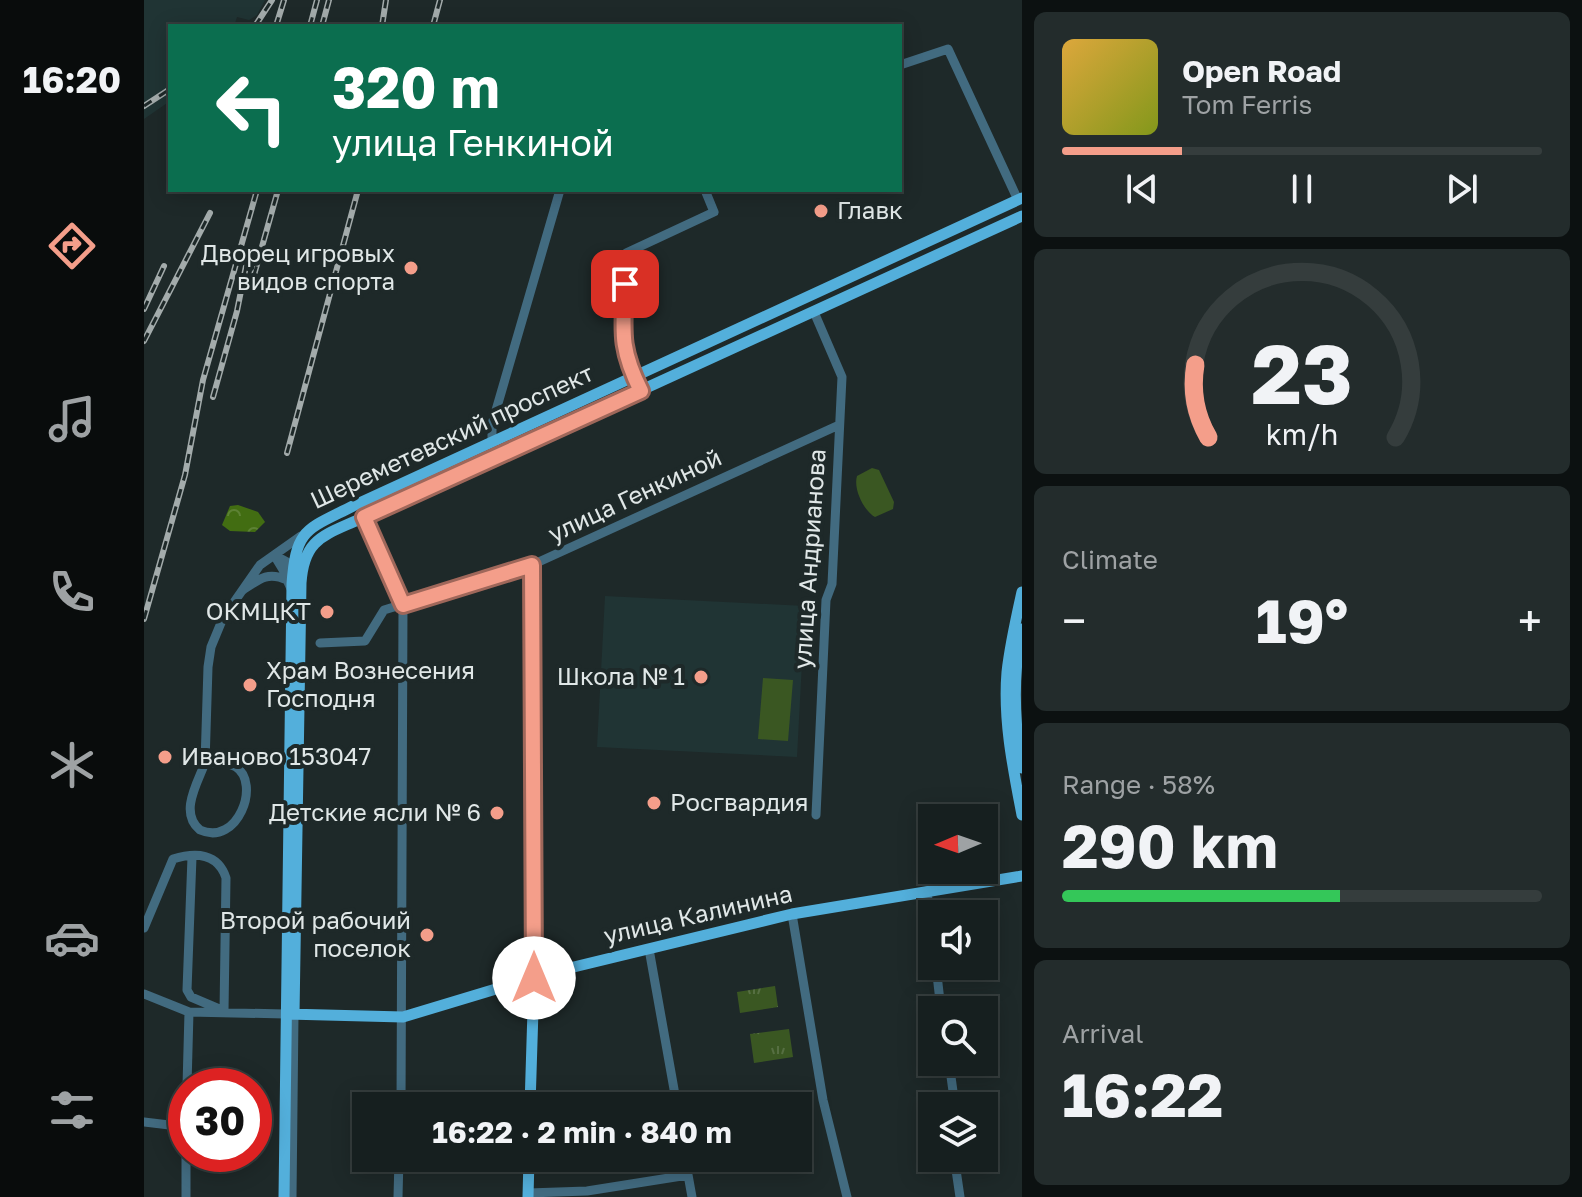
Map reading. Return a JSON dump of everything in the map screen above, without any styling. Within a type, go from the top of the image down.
[{"type":"main road","name":"Шереметевский проспект","points":[[301,536],[353,506],[1020,199]]},
{"type":"main road","name":"Шереметевский проспект","points":[[312,544],[364,517],[1022,216]]},
{"type":"main road","points":[[886,261],[893,276]]},
{"type":"main road","points":[[634,377],[641,391]]},
{"type":"main road","points":[[492,441],[499,456]]},
{"type":"main road","points":[[284,1197],[290,1014],[293,568],[301,536]]},
{"type":"main road","points":[[295,586],[312,544]]},
{"type":"main road","points":[[1022,592],[1010,646],[1007,702],[1010,746],[1022,815]]},
{"type":"main road","points":[[1022,629],[1015,700],[1022,768]]},
{"type":"main road","name":"улица Калинина","points":[[290,1014],[403,1017],[534,978],[792,914],[1022,876]]},
{"type":"main road","points":[[530,1092],[534,978]]},
{"type":"main road","points":[[528,1195],[529,1172]]},
{"type":"street","points":[[902,64],[948,49],[1020,199]]},
{"type":"street","points":[[492,441],[492,424],[559,192]]},
{"type":"street","points":[[634,377],[623,344],[626,253],[714,212],[706,192]]},
{"type":"street","name":"улица Андрианова","points":[[814,312],[842,377],[832,584],[826,600],[821,675],[816,815]]},
{"type":"street","name":"улица Генкиной","points":[[320,643],[365,641],[384,610],[532,565],[839,425]]},
{"type":"street","points":[[364,517],[403,605],[401,1092]]},
{"type":"street","points":[[205,763],[227,763],[238,768],[245,777],[247,789],[235,824],[217,833],[200,830],[191,818],[190,805],[205,763],[206,684],[211,647],[237,594],[260,565],[301,536]]},
{"type":"street","points":[[274,555],[312,544]]},
{"type":"street","points":[[274,555],[293,568]]},
{"type":"street","points":[[274,555],[295,586]]},
{"type":"street","points":[[532,565],[534,978]]},
{"type":"street","points":[[237,594],[269,575],[287,580],[295,586]]},
{"type":"street","points":[[144,928],[169,864],[178,857],[192,857],[215,859],[222,866],[226,878],[224,1011]]},
{"type":"street","points":[[146,995],[170,1000],[183,996],[187,990],[192,857]]},
{"type":"street","points":[[927,891],[928,900]]},
{"type":"street","points":[[792,914],[823,1100],[847,1197]]},
{"type":"street","points":[[649,949],[675,1092]]},
{"type":"street","points":[[187,990],[191,997],[224,1011]]},
{"type":"street","points":[[146,995],[189,1012],[290,1014],[292,1197]]},
{"type":"street","points":[[187,1068],[189,1012]]},
{"type":"street","points":[[144,1122],[168,1125]]},
{"type":"street","points":[[186,1172],[186,1197]]},
{"type":"street","points":[[398,1197],[399,1172]]},
{"type":"street","points":[[687,1172],[692,1197]]},
{"type":"street","points":[[956,1172],[960,1197]]},
{"type":"street","points":[[528,1195],[587,1191],[688,1175]]},
{"type":"shaded area","points":[[144,0],[265,0],[257,15],[249,20],[237,17],[235,24],[168,24],[168,102],[144,119]]},
{"type":"shaded area","name":"Школа № 1","points":[[605,596],[805,606],[797,757],[597,747]]},
{"type":"green space","points":[[872,468],[879,470],[894,502],[893,509],[875,517],[860,499],[856,481],[857,476]]},
{"type":"green space","points":[[238,505],[258,512],[265,522],[255,532],[230,531],[222,525],[230,506]]},
{"type":"green space","points":[[763,678],[793,680],[788,741],[758,739]]},
{"type":"green space","points":[[775,986],[778,1007],[740,1013],[737,992]]},
{"type":"green space","points":[[789,1029],[793,1057],[754,1063],[750,1034]]},
{"type":"railway","points":[[256,24],[272,0]]},
{"type":"railway","points":[[277,24],[284,0]]},
{"type":"railway","points":[[311,24],[317,0]]},
{"type":"railway","points":[[323,24],[329,0]]},
{"type":"railway","points":[[382,24],[386,0]]},
{"type":"railway","points":[[434,24],[440,0]]},
{"type":"railway","points":[[144,106],[168,90]]},
{"type":"railway","points":[[144,619],[185,475],[203,380],[256,192]]},
{"type":"railway","points":[[254,275],[277,192]]},
{"type":"railway","points":[[287,453],[357,192]]},
{"type":"railway","points":[[144,341],[210,213]]},
{"type":"railway","points":[[144,309],[164,266]]},
{"type":"railway","points":[[213,397],[246,266]]},
{"type":"place","name":"Главк","points":[[821,211]]},
{"type":"place","name":"Дворец игровых видов спорта","points":[[411,268]]},
{"type":"place","name":"ОКМЦКТ","points":[[327,612]]},
{"type":"place","name":"Школа № 1","points":[[701,677]]},
{"type":"place","name":"Храм Вознесения Господня","points":[[250,685]]},
{"type":"place","name":"Иваново 153047","points":[[165,757]]},
{"type":"place","name":"Росгвардия","points":[[654,803]]},
{"type":"place","name":"Детские ясли № 6","points":[[497,813]]},
{"type":"place","name":"Второй рабочий поселок","points":[[427,935]]},
{"type":"route","points":[[534,978],[532,565],[403,605],[364,517],[641,391],[623,344],[625,284]]}]
